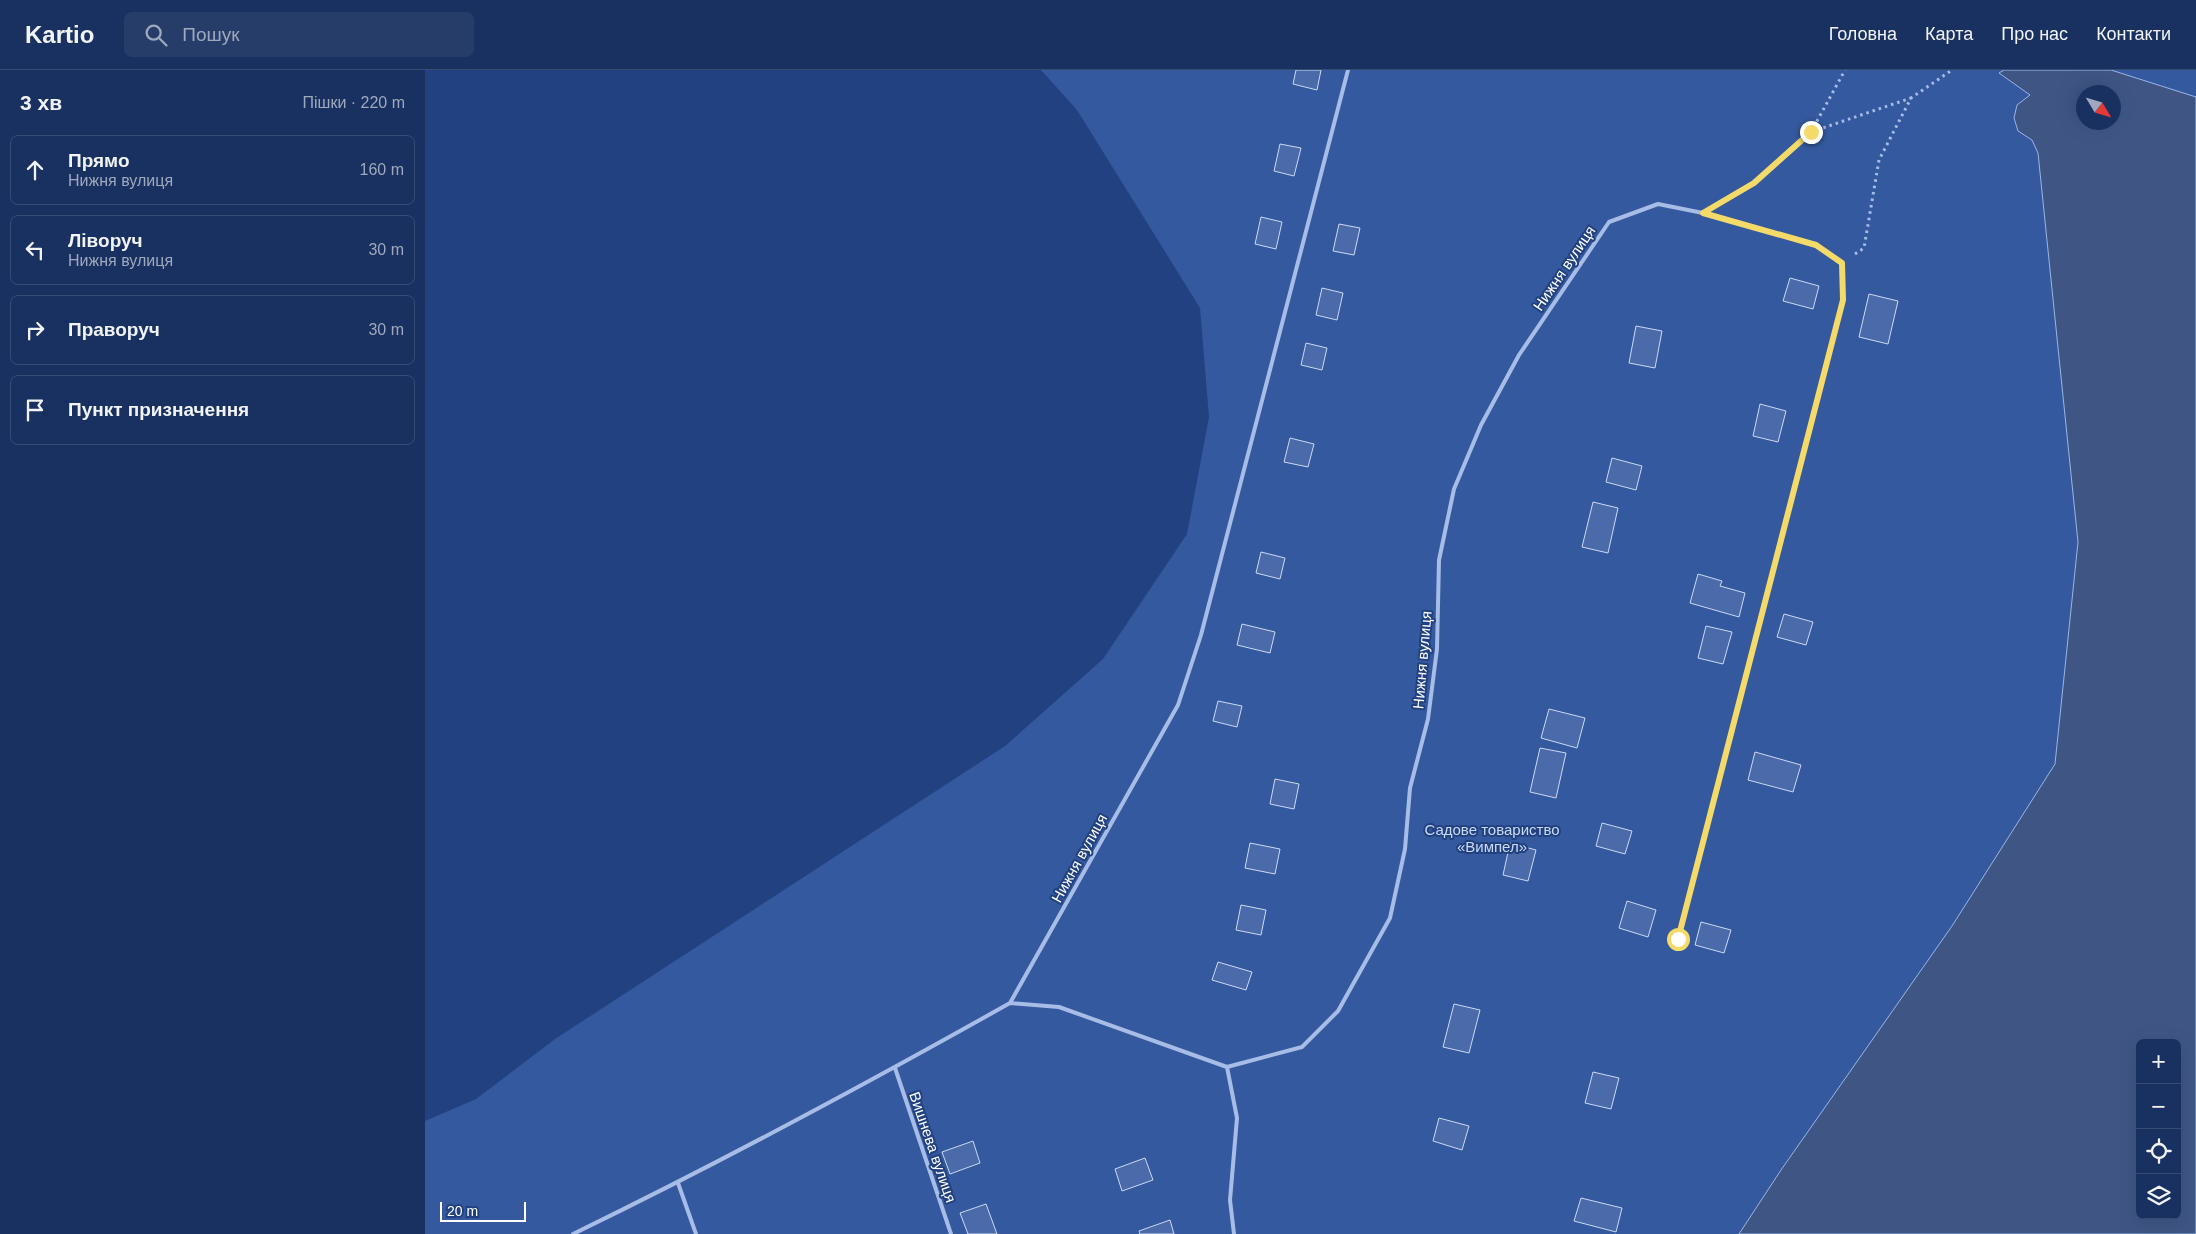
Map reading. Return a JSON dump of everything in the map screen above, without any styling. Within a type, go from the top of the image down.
[{"type":"lane","name":"Нижня вулиця","points":[[1010,1003],[1178,704],[1201,635],[1349,70]]},
{"type":"lane","name":"Нижня вулиця","points":[[1227,1067],[1302,1048],[1338,1010],[1390,918],[1405,849],[1410,788],[1428,719],[1437,649],[1439,560],[1454,489],[1481,425],[1519,355],[1609,222],[1658,204],[1703,213],[1816,245],[1842,263]]},
{"type":"lane","points":[[1678,939],[1843,300],[1842,263]]},
{"type":"lane","points":[[573,1234],[678,1183],[895,1068],[1010,1003],[1059,1007],[1227,1067],[1237,1118],[1230,1200],[1234,1234]]},
{"type":"lane","name":"Вишнева вулиця","points":[[895,1068],[951,1234]]},
{"type":"lane","points":[[678,1183],[696,1234]]},
{"type":"path","points":[[1703,213],[1754,183],[1811,132],[1845,70]]},
{"type":"path","points":[[1811,132],[1911,98],[1952,70]]},
{"type":"path","points":[[1842,263],[1864,248],[1879,160],[1911,98]]},
{"type":"green space","name":"Садове товариство «Вимпел»","points":[[1041,70],[2004,70],[1999,73],[2030,95],[2018,131],[2032,140],[2038,153],[2078,542],[2055,764],[1952,926],[1781,1170],[1739,1234],[425,1234],[425,1121],[476,1099],[555,1039],[1005,746],[1103,659],[1187,534],[1209,417],[1200,308],[1077,110]]},
{"type":"green space","points":[[2111,70],[2196,70],[2196,97]]},
{"type":"shaded area","points":[[2004,70],[2111,70],[2196,97],[2196,1234],[1739,1234],[1781,1170],[1952,926],[2055,764],[2078,542],[2038,153],[2032,140],[2018,131],[2014,118],[2017,105],[2030,95],[1999,73]]},
{"type":"building","points":[[1296,70],[1321,70],[1317,90],[1293,84]]},
{"type":"building","points":[[1280,144],[1301,148],[1294,176],[1274,171]]},
{"type":"building","points":[[1261,217],[1282,222],[1276,249],[1255,244]]},
{"type":"building","points":[[1339,224],[1360,228],[1354,255],[1333,251]]},
{"type":"building","points":[[1790,278],[1819,286],[1813,309],[1783,301]]},
{"type":"building","points":[[1322,288],[1343,293],[1337,320],[1316,315]]},
{"type":"building","points":[[1869,294],[1898,301],[1888,344],[1859,337]]},
{"type":"building","points":[[1636,326],[1662,331],[1655,368],[1629,363]]},
{"type":"building","points":[[1306,343],[1327,348],[1322,370],[1301,365]]},
{"type":"building","points":[[1760,404],[1786,411],[1778,442],[1753,436]]},
{"type":"building","points":[[1290,438],[1314,444],[1308,467],[1284,462]]},
{"type":"building","points":[[1612,458],[1642,466],[1636,490],[1606,482]]},
{"type":"building","points":[[1593,502],[1618,508],[1608,553],[1582,547]]},
{"type":"building","points":[[1261,552],[1285,558],[1280,579],[1256,573]]},
{"type":"building","points":[[1698,574],[1722,581],[1720,586],[1745,593],[1739,617],[1690,603]]},
{"type":"building","points":[[1784,614],[1813,622],[1806,645],[1777,637]]},
{"type":"building","points":[[1242,624],[1275,632],[1270,653],[1237,645]]},
{"type":"building","points":[[1706,626],[1732,632],[1723,664],[1698,658]]},
{"type":"building","points":[[1218,701],[1242,706],[1237,727],[1213,721]]},
{"type":"building","points":[[1549,709],[1585,718],[1577,748],[1541,738]]},
{"type":"building","points":[[1540,748],[1566,753],[1556,798],[1530,792]]},
{"type":"building","points":[[1755,752],[1801,765],[1793,792],[1748,780]]},
{"type":"building","points":[[1275,779],[1299,784],[1294,809],[1270,804]]},
{"type":"building","points":[[1602,823],[1632,831],[1625,854],[1596,846]]},
{"type":"building","points":[[1250,843],[1280,849],[1275,874],[1245,868]]},
{"type":"building","points":[[1510,843],[1536,850],[1528,881],[1503,875]]},
{"type":"building","points":[[1627,901],[1656,910],[1648,937],[1619,928]]},
{"type":"building","points":[[1241,905],[1266,910],[1261,935],[1236,930]]},
{"type":"building","points":[[1701,922],[1731,930],[1724,953],[1695,945]]},
{"type":"building","points":[[1218,962],[1252,972],[1246,990],[1212,980]]},
{"type":"building","points":[[1454,1004],[1480,1010],[1469,1053],[1443,1047]]},
{"type":"building","points":[[1593,1072],[1619,1078],[1611,1109],[1585,1103]]},
{"type":"building","points":[[1439,1118],[1469,1126],[1462,1150],[1433,1141]]},
{"type":"building","points":[[973,1141],[980,1163],[950,1174],[942,1152]]},
{"type":"building","points":[[1145,1158],[1153,1180],[1122,1191],[1115,1169]]},
{"type":"building","points":[[1581,1198],[1622,1208],[1616,1232],[1574,1221]]},
{"type":"building","points":[[986,1204],[997,1234],[968,1234],[960,1213]]},
{"type":"building","points":[[1170,1220],[1174,1234],[1140,1234],[1139,1231]]},
{"type":"route","points":[[1678,939],[1843,300],[1842,263],[1816,245],[1703,213],[1754,183],[1811,132]]}]
